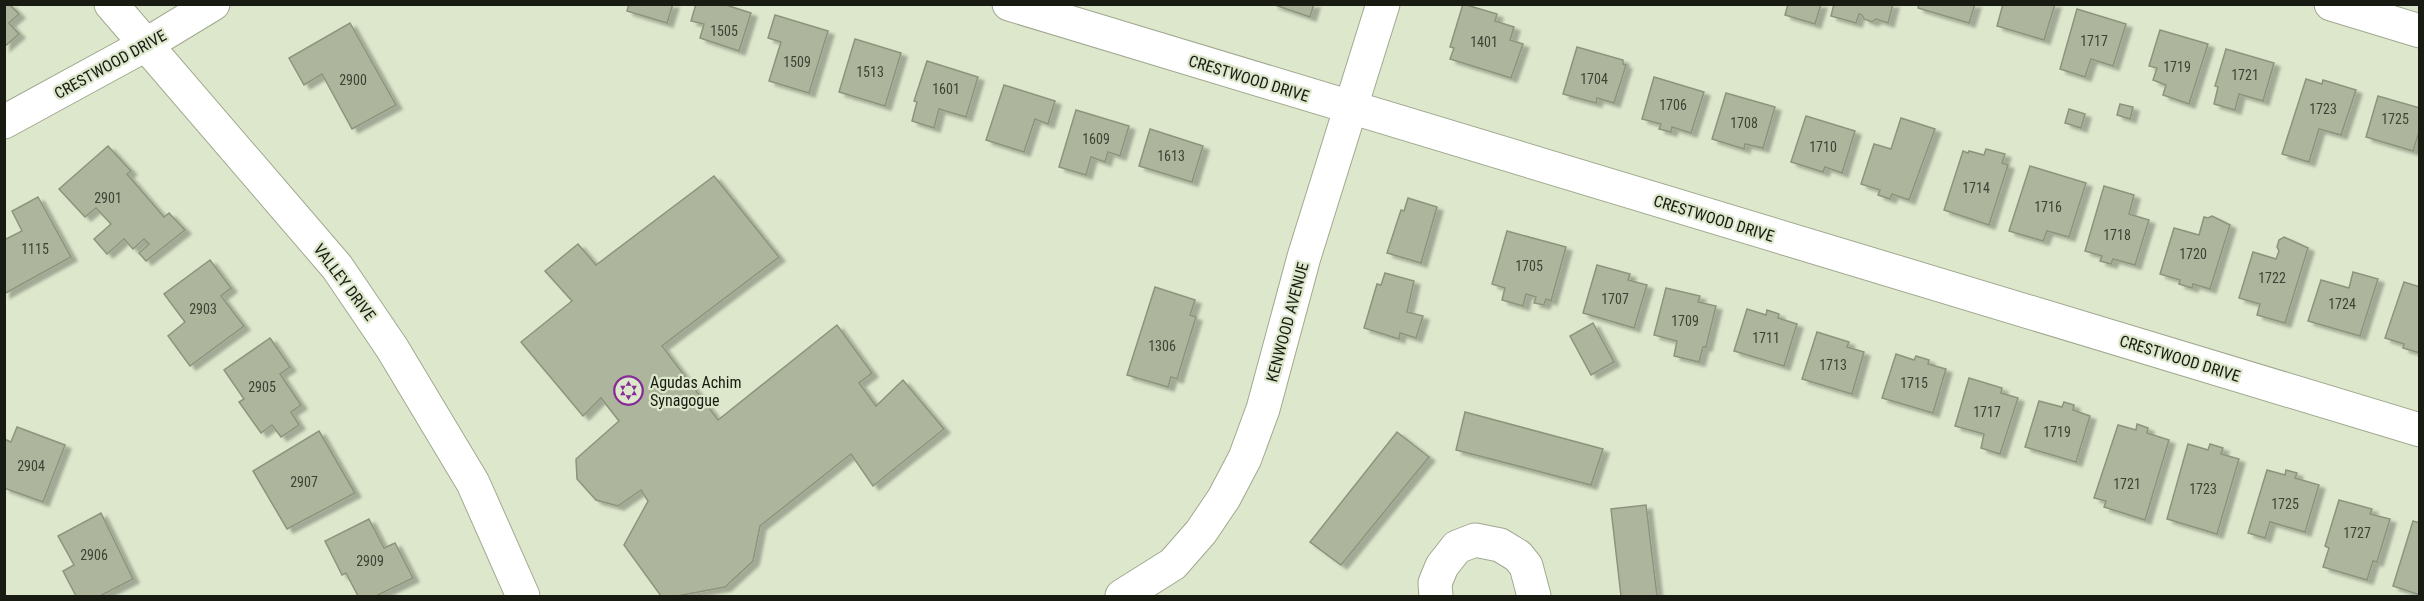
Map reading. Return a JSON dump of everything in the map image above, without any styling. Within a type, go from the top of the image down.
[{"type":"street","name":"VALLEY DRIVE","points":[[111,4],[337,267],[374,320],[473,483],[523,597]]},
{"type":"street","name":"CRESTWOOD DRIVE","points":[[4,122],[147,44],[213,4]]},
{"type":"street","name":"CRESTWOOD DRIVE","points":[[1009,4],[2420,430]]},
{"type":"street","name":"KENWOOD AVENUE","points":[[1122,597],[1173,564],[1201,532],[1224,498],[1245,458],[1263,409],[1304,257],[1383,4]]},
{"type":"street","points":[[2331,4],[2420,31]]},
{"type":"street","points":[[1436,597],[1435,582],[1442,566],[1457,547],[1475,540],[1500,545],[1518,556],[1526,566],[1534,597]]},
{"type":"building","points":[[4,4],[9,4],[19,14],[9,23],[19,34],[4,47]]},
{"type":"building","points":[[629,4],[673,4],[667,23],[627,11]]},
{"type":"building","points":[[696,4],[723,4],[751,13],[739,51],[700,38],[704,24],[691,21]]},
{"type":"building","points":[[1272,4],[1314,4],[1310,17]]},
{"type":"building","points":[[1463,4],[1497,14],[1495,21],[1514,27],[1510,40],[1523,44],[1511,78],[1450,59],[1454,48],[1450,47]]},
{"type":"building","points":[[1788,4],[1821,4],[1815,24],[1785,15]]},
{"type":"building","points":[[1834,4],[1893,4],[1888,23],[1876,19],[1872,22],[1859,14],[1856,23],[1831,16]]},
{"type":"building","points":[[1919,4],[1975,4],[1969,23],[1918,8]]},
{"type":"building","points":[[2003,4],[2055,4],[2044,40],[1997,26]]},
{"type":"building","points":[[2077,9],[2126,24],[2113,66],[2091,59],[2085,77],[2060,69]]},
{"type":"building","points":[[775,15],[828,31],[809,93],[769,81],[781,42],[768,38]]},
{"type":"building","points":[[350,23],[396,105],[352,129],[322,74],[304,85],[289,58]]},
{"type":"building","points":[[2160,30],[2208,44],[2189,104],[2163,95],[2166,85],[2153,80],[2157,68],[2149,66]]},
{"type":"building","points":[[855,39],[901,53],[885,106],[839,92]]},
{"type":"building","points":[[1577,47],[1623,60],[1623,64],[1626,65],[1614,103],[1597,98],[1596,103],[1563,94]]},
{"type":"building","points":[[2226,49],[2274,63],[2263,101],[2239,94],[2235,110],[2214,104],[2218,87],[2215,86]]},
{"type":"building","points":[[927,61],[978,77],[966,117],[939,109],[934,128],[912,121],[917,102],[914,101]]},
{"type":"building","points":[[1654,77],[1704,92],[1691,133],[1672,127],[1671,132],[1659,129],[1661,124],[1642,119]]},
{"type":"building","points":[[2306,79],[2322,84],[2323,80],[2356,90],[2341,135],[2319,129],[2309,162],[2282,154]]},
{"type":"building","points":[[1004,85],[1055,101],[1048,124],[1035,119],[1024,152],[986,140]]},
{"type":"building","points":[[1726,93],[1775,107],[1763,148],[1745,144],[1744,149],[1712,139]]},
{"type":"building","points":[[2378,96],[2420,108],[2420,129],[2413,151],[2366,137]]},
{"type":"building","points":[[2120,104],[2133,107],[2130,119],[2117,115]]},
{"type":"building","points":[[2069,109],[2085,114],[2081,128],[2065,123]]},
{"type":"building","points":[[1076,110],[1129,126],[1120,156],[1108,152],[1105,162],[1091,157],[1086,175],[1059,167]]},
{"type":"building","points":[[1806,116],[1855,131],[1842,173],[1825,167],[1823,172],[1791,162]]},
{"type":"building","points":[[1901,118],[1935,129],[1909,200],[1892,194],[1890,199],[1878,195],[1880,190],[1861,184],[1874,144],[1891,149]]},
{"type":"building","points":[[1150,129],[1203,146],[1192,182],[1139,166]]},
{"type":"building","points":[[108,146],[131,171],[127,174],[164,217],[169,213],[185,230],[146,261],[139,253],[149,244],[144,239],[133,249],[124,239],[107,254],[94,239],[111,224],[96,208],[85,217],[59,189]]},
{"type":"building","points":[[1986,149],[2005,154],[2002,163],[2008,165],[1989,225],[1944,210],[1963,151],[1984,155]]},
{"type":"building","points":[[2030,166],[2086,183],[2069,237],[2047,231],[2043,241],[2009,231]]},
{"type":"building","name":"Agudas Achim Synagogue","points":[[714,176],[779,257],[662,346],[718,420],[837,325],[872,373],[859,383],[876,406],[903,380],[944,429],[873,486],[851,454],[760,526],[753,561],[725,587],[677,596],[661,596],[624,545],[648,501],[641,490],[618,506],[596,500],[577,479],[576,459],[619,421],[601,398],[583,416],[521,342],[572,301],[545,271],[578,244],[596,265]]},
{"type":"building","points":[[2104,186],[2134,195],[2129,214],[2149,220],[2135,265],[2113,259],[2111,264],[2100,261],[2102,256],[2085,251]]},
{"type":"building","points":[[38,197],[71,257],[4,294],[4,240],[22,231],[12,211]]},
{"type":"building","points":[[1408,198],[1437,207],[1421,263],[1387,253],[1401,210],[1404,211]]},
{"type":"building","points":[[2212,216],[2230,225],[2210,289],[2193,284],[2192,288],[2179,284],[2180,280],[2160,274],[2174,228],[2199,235],[2204,217]]},
{"type":"building","points":[[1507,231],[1566,247],[1551,301],[1546,299],[1544,305],[1534,303],[1536,297],[1526,294],[1523,306],[1502,300],[1505,288],[1492,284]]},
{"type":"building","points":[[2284,237],[2308,248],[2285,323],[2257,315],[2260,304],[2239,298],[2253,252],[2276,259],[2279,240]]},
{"type":"building","points":[[210,260],[231,288],[221,296],[244,326],[190,366],[168,336],[185,322],[164,294]]},
{"type":"building","points":[[1597,265],[1630,274],[1628,280],[1647,285],[1634,328],[1583,313]]},
{"type":"building","points":[[2353,272],[2378,279],[2360,336],[2308,321],[2321,280],[2349,288]]},
{"type":"building","points":[[1385,273],[1414,281],[1407,312],[1423,316],[1416,338],[1400,333],[1399,339],[1364,328],[1377,284],[1381,285]]},
{"type":"building","points":[[2404,282],[2420,287],[2420,353],[2403,348],[2404,344],[2385,338]]},
{"type":"building","points":[[1155,287],[1195,300],[1190,315],[1196,317],[1177,379],[1171,377],[1168,387],[1127,375]]},
{"type":"building","points":[[1666,288],[1700,296],[1698,302],[1716,306],[1706,347],[1703,347],[1699,362],[1674,356],[1677,341],[1654,335]]},
{"type":"building","points":[[1747,309],[1766,315],[1767,310],[1779,314],[1778,318],[1797,324],[1784,366],[1734,351]]},
{"type":"building","points":[[1593,323],[1614,362],[1591,375],[1570,336]]},
{"type":"building","points":[[1817,332],[1849,342],[1847,347],[1864,352],[1852,394],[1802,379]]},
{"type":"building","points":[[270,338],[290,367],[280,374],[301,405],[291,412],[299,425],[281,437],[272,425],[261,433],[239,402],[244,399],[224,370]]},
{"type":"building","points":[[1896,354],[1914,360],[1916,356],[1929,360],[1928,364],[1946,369],[1933,413],[1882,398]]},
{"type":"building","points":[[1969,378],[2002,388],[2001,393],[2018,398],[2000,454],[1981,448],[1984,434],[1955,426]]},
{"type":"building","points":[[2039,401],[2062,407],[2064,402],[2074,405],[2073,410],[2090,416],[2076,462],[2025,447]]},
{"type":"building","points":[[1465,412],[1603,449],[1591,485],[1456,450]]},
{"type":"building","points":[[2137,424],[2148,428],[2147,433],[2169,440],[2145,520],[2104,507],[2106,501],[2094,498],[2118,425],[2136,430]]},
{"type":"building","points":[[17,427],[65,445],[43,502],[4,488],[4,439],[11,442]]},
{"type":"building","points":[[319,431],[355,493],[287,529],[253,471]]},
{"type":"building","points":[[1397,432],[1429,457],[1341,565],[1310,542]]},
{"type":"building","points":[[2188,444],[2208,450],[2210,444],[2223,448],[2221,454],[2239,459],[2217,534],[2167,519]]},
{"type":"building","points":[[2267,470],[2285,475],[2286,470],[2297,473],[2295,478],[2319,485],[2305,532],[2270,522],[2265,538],[2248,533]]},
{"type":"building","points":[[2339,500],[2372,509],[2370,514],[2390,519],[2377,562],[2373,561],[2367,580],[2323,567],[2329,548],[2325,546]]},
{"type":"building","points":[[1646,505],[1657,596],[1621,596],[1611,509]]},
{"type":"building","points":[[101,513],[133,579],[100,596],[76,596],[63,571],[74,565],[58,536]]},
{"type":"building","points":[[369,519],[384,548],[395,543],[413,578],[376,596],[358,596],[346,573],[342,575],[325,541]]},
{"type":"building","points":[[2413,521],[2420,523],[2420,595],[2393,586]]},
{"type":"place","name":"Agudas Achim Synagogue","points":[[629,391]]}]
